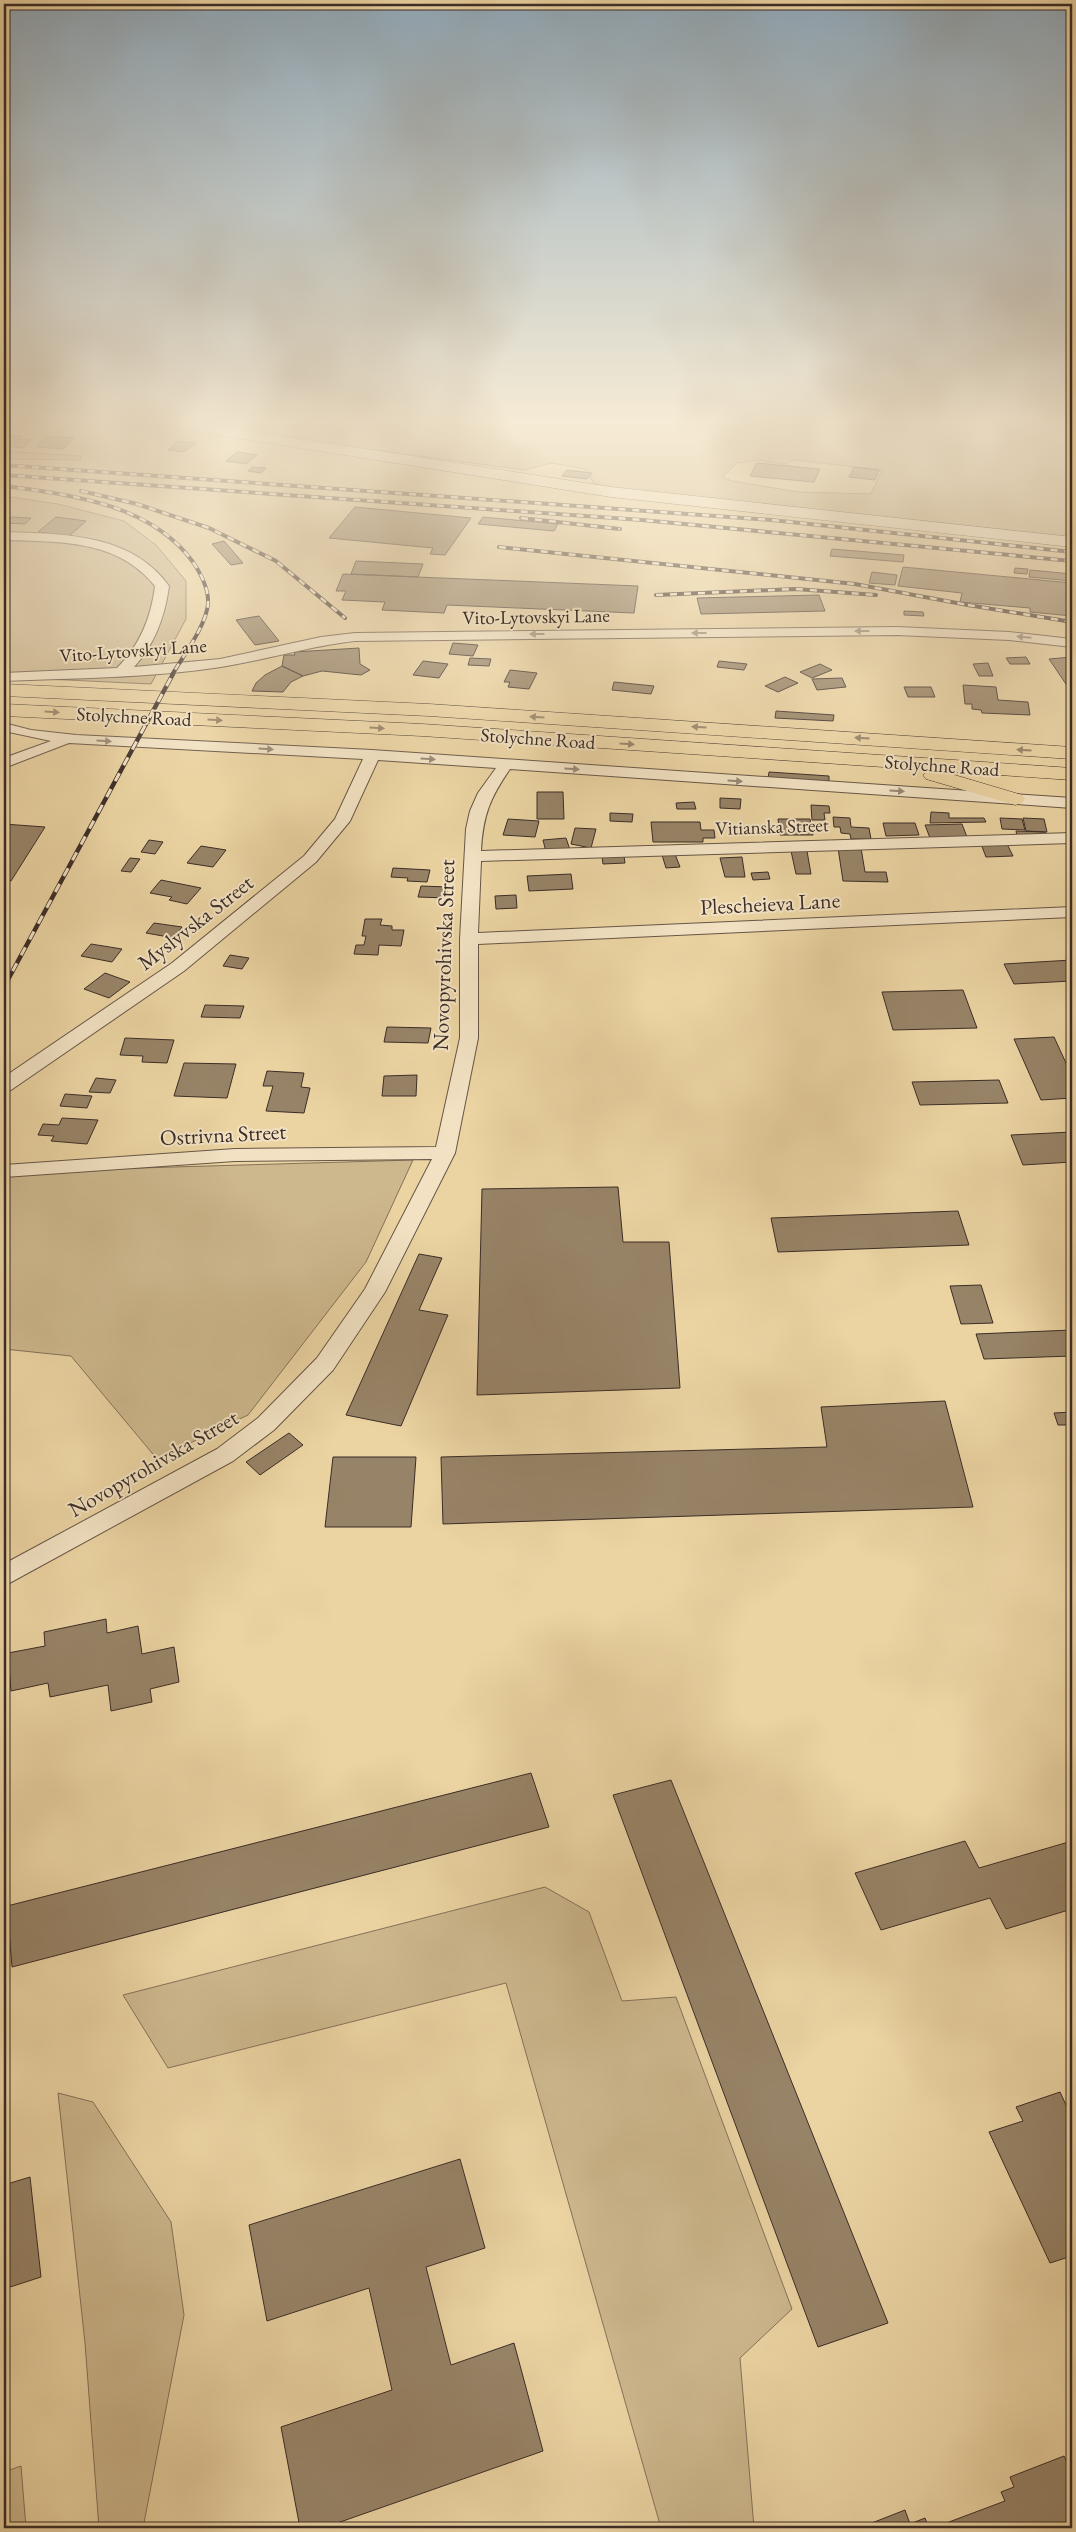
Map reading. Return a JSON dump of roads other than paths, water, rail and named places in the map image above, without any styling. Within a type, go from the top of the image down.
[{"type":"highway","name":"Stolychne Road","points":[[4,690],[429,710],[1072,753]]},
{"type":"highway","name":"Stolychne Road","points":[[4,710],[422,730],[1072,774]]},
{"type":"highway","points":[[884,760],[1015,799]]},
{"type":"street","points":[[91,543],[141,563],[156,575],[162,586],[155,621],[144,646],[122,672]]},
{"type":"street","name":"Vito-Lytovskyi Lane","points":[[4,677],[122,672],[223,662],[313,641],[355,637],[897,631],[1009,636],[1072,643]]},
{"type":"street","points":[[6,728],[76,739],[372,755],[1072,803]]},
{"type":"street","points":[[4,758],[12,749],[13,739],[6,728]]},
{"type":"street","points":[[4,763],[29,752],[76,739]]},
{"type":"street","name":"Myslyvska Street","points":[[4,1086],[178,967],[310,859],[342,821],[358,791],[372,755]]},
{"type":"street","name":"Novopyrohivska Street","points":[[4,1576],[225,1455],[266,1424],[325,1364],[374,1292],[445,1153],[469,1038],[469,939],[474,829],[478,810],[486,793],[506,764]]},
{"type":"street","name":"Vitianska Street","points":[[472,856],[1072,838]]},
{"type":"street","name":"Plescheieva Lane","points":[[469,939],[1072,912]]},
{"type":"street","name":"Ostrivna Street","points":[[4,1171],[235,1155],[445,1153]]},
{"type":"railway","points":[[172,675],[199,631],[208,604],[204,582],[199,572],[193,562],[176,543]]},
{"type":"railway","points":[[240,543],[276,561],[345,618]]},
{"type":"railway","points":[[885,543],[1072,561]]},
{"type":"railway","points":[[989,543],[1072,552]]},
{"type":"railway","points":[[499,547],[855,584],[973,606]]},
{"type":"railway","points":[[656,595],[796,589],[876,595]]},
{"type":"railway","points":[[968,605],[1072,622]]},
{"type":"railway","points":[[4,987],[173,674]]}]
